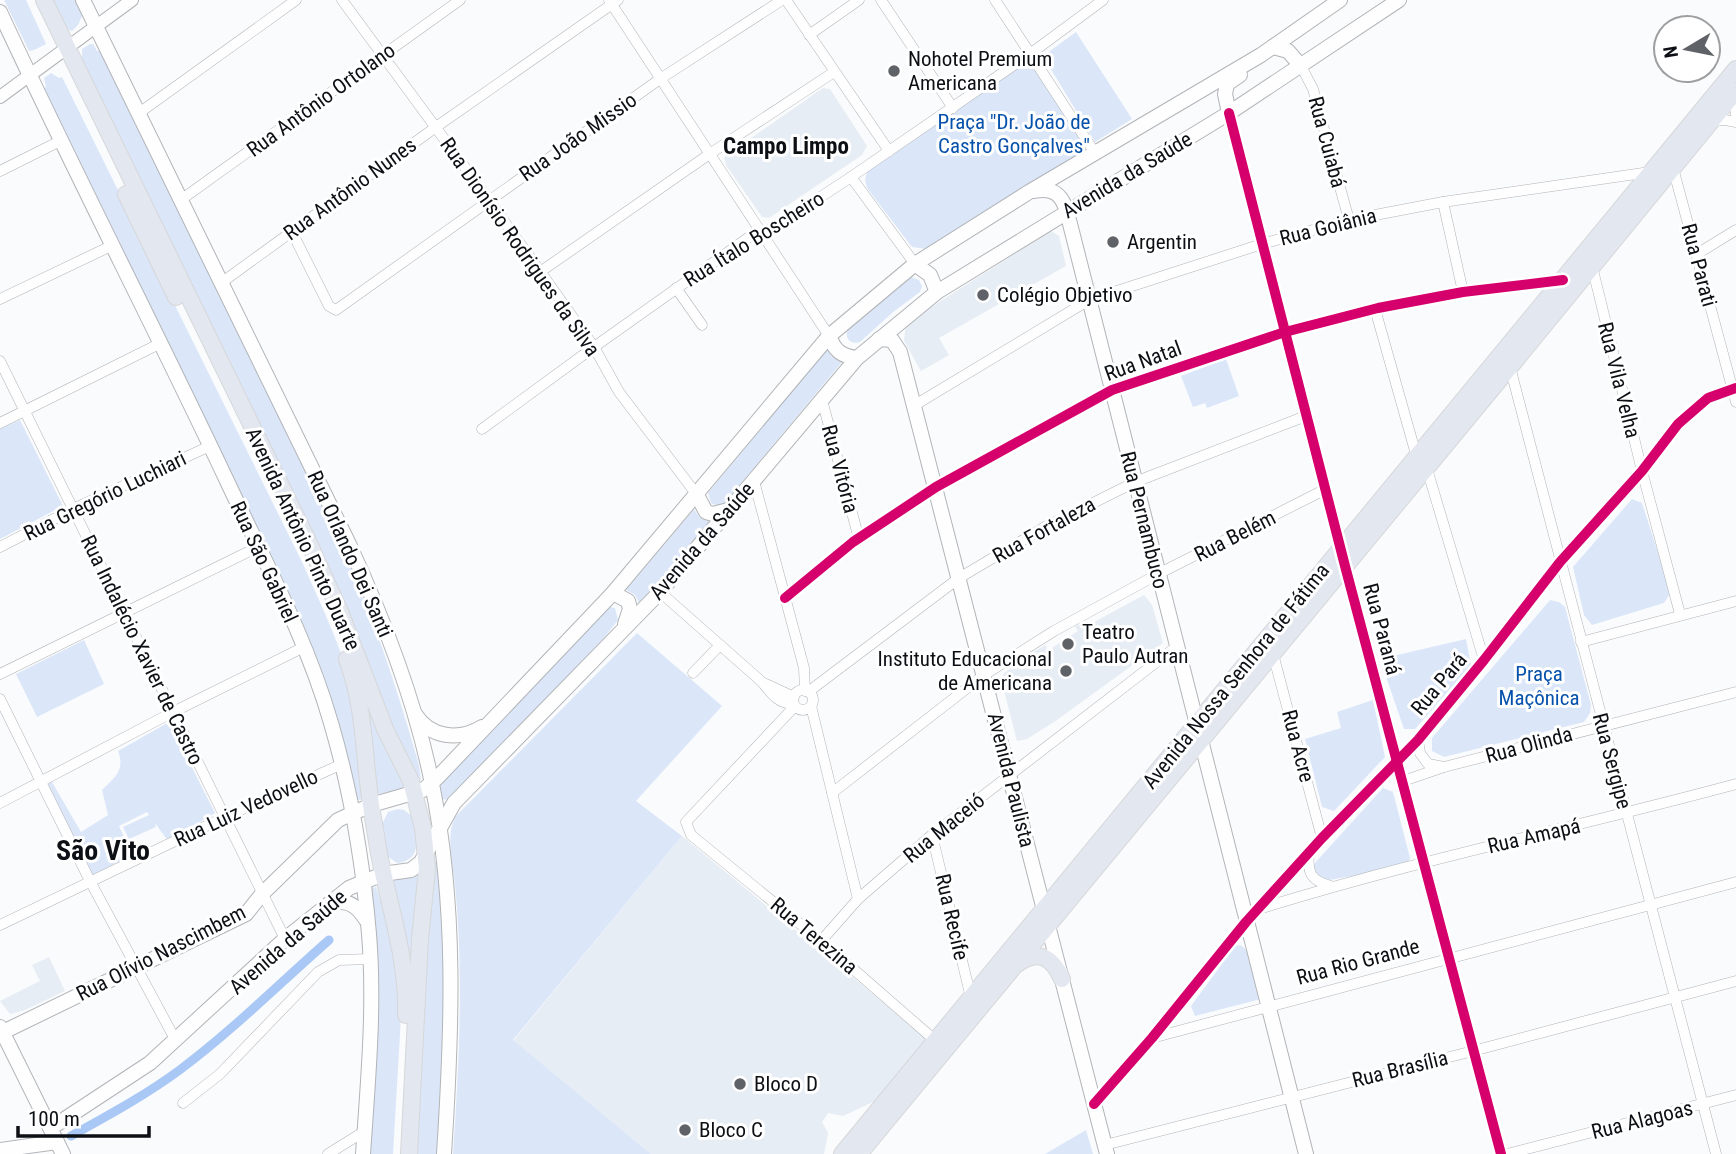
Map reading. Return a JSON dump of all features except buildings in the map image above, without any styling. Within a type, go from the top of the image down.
[{"type":"main road","name":"Avenida Antônio Pinto Duarte","points":[[33,0],[63,52],[307,539],[341,614],[385,729],[415,793],[426,856],[409,1154]]},
{"type":"main road","name":"Avenida Antônio Pinto Duarte","points":[[44,0],[63,52],[306,562],[338,634],[352,674],[362,714],[371,805],[383,873],[401,949],[407,999],[398,1154]]},
{"type":"main road","name":"Rua Orlando Dei Santi","points":[[83,0],[360,568],[411,706],[432,783],[447,899],[450,1050],[444,1154]]},
{"type":"main road","name":"Avenida da Saúde","points":[[371,805],[415,793],[432,783],[613,593],[829,336],[915,264],[1029,191],[1267,51],[1340,0]]},
{"type":"main road","name":"Avenida da Saúde","points":[[54,1142],[176,1041],[285,939],[327,905],[364,880],[383,873],[411,870],[426,856],[454,803],[660,592],[857,358],[879,339],[937,292],[1229,113],[1399,0]]},
{"type":"main road","name":"Rua São Gabriel","points":[[0,12],[258,547],[304,647],[331,721],[352,813],[364,880],[368,927],[369,1033],[363,1154]]},
{"type":"main road","points":[[1229,113],[1227,84],[1257,62],[1267,51],[1288,51],[1301,66]]},
{"type":"main road","name":"Avenida Nossa Senhora de Fátima","points":[[842,1154],[1015,965],[1046,918],[1196,726],[1341,549],[1510,368],[1698,137],[1702,120],[1736,69]]},
{"type":"main road","name":"Avenida Nossa Senhora de Fátima","points":[[859,1154],[971,999],[1200,743],[1345,566],[1563,280],[1651,172],[1702,120],[1736,92]]},
{"type":"main road","points":[[1029,191],[1044,188],[1056,192],[1064,202],[1067,212]]},
{"type":"main road","name":"Rua Pernambuco","points":[[1067,212],[1306,1154]]},
{"type":"main road","points":[[915,264],[930,275],[937,292]]},
{"type":"main road","points":[[829,336],[840,354],[857,358]]},
{"type":"main road","name":"Avenida Paulista","points":[[879,339],[892,340],[898,346],[915,405],[1106,1150]]},
{"type":"main road","points":[[696,495],[706,512],[713,514],[732,509]]},
{"type":"main road","points":[[613,593],[628,601],[630,609],[621,632]]},
{"type":"main road","points":[[411,706],[421,723],[445,736],[467,734],[489,722]]},
{"type":"main road","name":"Rua Olívio Nascimbem","points":[[1,1029],[246,914],[262,894],[327,829],[371,805]]},
{"type":"main road","points":[[327,905],[338,901],[351,904],[362,914],[368,927]]},
{"type":"main road","points":[[1015,965],[1041,956],[1054,964],[1062,979]]},
{"type":"main road","points":[[0,1150],[54,1142],[1,1029]]},
{"type":"street","points":[[0,97],[132,0]]},
{"type":"street","points":[[139,113],[296,0]]},
{"type":"street","name":"Rua Dionísio Rodrigues da Silva","points":[[342,0],[489,200],[594,347],[615,385],[696,495]]},
{"type":"street","name":"Rua Antônio Ortolano","points":[[182,199],[460,0]]},
{"type":"street","points":[[784,0],[889,150]]},
{"type":"street","name":"Rua João Missio","points":[[292,232],[329,306],[336,310],[660,79],[784,0]]},
{"type":"street","points":[[809,35],[859,0]]},
{"type":"street","points":[[881,0],[953,108]]},
{"type":"street","points":[[995,0],[1095,153]]},
{"type":"street","name":"Rua Ítalo Boscheiro","points":[[482,429],[752,235],[772,229],[850,177],[953,108],[1103,0]]},
{"type":"street","points":[[612,1],[660,79],[829,336]]},
{"type":"street","name":"Rua Antônio Nunes","points":[[221,283],[612,1]]},
{"type":"street","name":"Rua Cuiabá","points":[[1301,66],[1313,89],[1349,220]]},
{"type":"street","points":[[540,272],[711,153],[834,72]]},
{"type":"street","points":[[1702,120],[1736,120],[1736,92]]},
{"type":"street","name":"Rua Paraná","points":[[1229,113],[1345,566],[1501,1154]]},
{"type":"street","points":[[0,171],[60,141]]},
{"type":"street","name":"Rua Parati","points":[[1673,168],[1736,402]]},
{"type":"street","name":"Rua Goiânia","points":[[915,405],[1089,300],[1262,244],[1349,220],[1443,202],[1651,172]]},
{"type":"street","points":[[850,177],[915,264]]},
{"type":"street","points":[[1443,202],[1464,292]]},
{"type":"street","points":[[1697,254],[1736,230]]},
{"type":"street","points":[[0,299],[111,246]]},
{"type":"street","name":"Rua Vila Velha","points":[[1592,267],[1680,614]]},
{"type":"street","name":"Rua Natal","points":[[785,598],[859,539],[936,487],[1112,390],[1284,332],[1374,309],[1464,292],[1563,280]]},
{"type":"street","points":[[676,288],[702,325]]},
{"type":"street","points":[[1374,309],[1484,660]]},
{"type":"street","points":[[0,423],[159,344]]},
{"type":"street","name":"Rua Indalécio Xavier de Castro","points":[[0,360],[285,939]]},
{"type":"street","name":"Rua Sergipe","points":[[1510,368],[1716,1154]]},
{"type":"street","name":"Rua Pará","points":[[1094,1104],[1152,1038],[1246,922],[1322,838],[1418,740],[1560,562],[1642,471],[1678,424],[1707,398],[1734,389]]},
{"type":"street","name":"Rua Vitória","points":[[822,400],[859,539]]},
{"type":"street","name":"Rua Fortaleza","points":[[686,822],[802,701],[959,578],[1045,527],[1135,482],[1306,415]]},
{"type":"street","name":"Rua Gregório Luchiari","points":[[0,547],[73,509],[210,446]]},
{"type":"street","points":[[754,481],[805,675],[802,701],[819,740],[858,899]]},
{"type":"street","name":"Rua Belém","points":[[832,793],[984,675],[1054,631],[1158,574],[1326,489]]},
{"type":"street","points":[[0,674],[258,547]]},
{"type":"street","points":[[660,592],[762,682],[779,702],[802,701]]},
{"type":"street","points":[[1581,642],[1736,601]]},
{"type":"street","points":[[693,673],[720,645]]},
{"type":"street","points":[[0,803],[304,647]]},
{"type":"street","name":"Rua Maceió","points":[[821,941],[858,899],[932,835],[1176,647]]},
{"type":"street","name":"Rua Acre","points":[[1273,654],[1322,838]]},
{"type":"street","name":"Rua Olinda","points":[[1403,781],[1444,767],[1736,692]]},
{"type":"street","points":[[0,699],[90,881],[176,1041]]},
{"type":"street","points":[[1418,740],[1420,753],[1428,764],[1444,767]]},
{"type":"street","name":"Rua Luiz Vedovello","points":[[0,925],[342,764]]},
{"type":"street","name":"Rua Amapá","points":[[1258,909],[1331,886],[1626,814],[1736,784]]},
{"type":"street","name":"Rua Terezina","points":[[686,822],[691,835],[821,941],[940,1045]]},
{"type":"street","name":"Rua Recife","points":[[932,835],[971,999]]},
{"type":"street","points":[[1310,853],[1308,870],[1311,878],[1331,886]]},
{"type":"street","name":"Rua Rio Grande","points":[[1152,1038],[1736,882]]},
{"type":"street","name":"Rua Amapá","points":[[1274,892],[1331,886]]},
{"type":"street","points":[[183,1103],[220,1074],[318,972],[340,960],[370,959]]},
{"type":"street","name":"Rua Brasília","points":[[1106,1150],[1291,1096],[1474,1051],[1736,981]]},
{"type":"street","name":"Rua Alagoas","points":[[1507,1154],[1736,1096]]},
{"type":"street","points":[[328,1154],[365,1131]]},
{"type":"shaded area","points":[[823,88],[830,89],[867,146],[862,155],[769,218],[762,217],[726,165],[724,157]]},
{"type":"shaded area","name":"Colégio Objetivo","points":[[1051,231],[1059,236],[1066,266],[939,338],[949,355],[921,371],[904,341],[906,323]]},
{"type":"shaded area","name":"Instituto Educacional de Americana","points":[[1144,595],[1152,605],[1163,643],[1054,722],[1027,739],[1017,741],[1001,679],[1004,673],[1035,651],[1046,645],[1047,651],[1078,631],[1075,627],[1078,624],[1083,628]]},
{"type":"shaded area","points":[[682,836],[925,1037],[925,1043],[875,1101],[843,1116],[828,1113],[822,1122],[828,1133],[824,1154],[651,1154],[513,1041]]},
{"type":"shaded area","points":[[49,957],[65,991],[10,1014],[0,1001],[40,981],[32,965]]},
{"type":"green space","points":[[4,0],[26,0],[46,44],[29,51]]},
{"type":"green space","points":[[52,0],[77,0],[83,14],[72,31],[66,29]]},
{"type":"green space","points":[[1076,32],[1132,119],[1095,142],[1043,56]]},
{"type":"green space","points":[[93,44],[97,51],[100,50],[344,548],[394,683],[421,780],[401,750],[82,62],[82,49]]},
{"type":"green space","name":"Praça \"Dr. João de Castro Gonçalves\"","points":[[1023,65],[1033,66],[1083,143],[1080,155],[926,249],[912,247],[867,188],[867,172]]},
{"type":"green space","points":[[51,73],[62,77],[303,564],[327,619],[352,690],[359,737],[362,799],[356,801],[338,719],[306,632],[217,443],[43,89],[46,87],[44,78]]},
{"type":"green space","points":[[911,277],[919,280],[922,286],[920,292],[860,342],[849,340],[848,329]]},
{"type":"green space","points":[[828,348],[831,356],[842,362],[723,505],[711,503],[708,493]]},
{"type":"green space","points":[[1226,359],[1239,396],[1207,408],[1205,403],[1193,407],[1181,376]]},
{"type":"green space","points":[[20,420],[63,506],[0,539],[0,429]]},
{"type":"green space","points":[[1632,499],[1642,503],[1669,587],[1669,595],[1664,603],[1592,625],[1584,615],[1573,567]]},
{"type":"green space","points":[[694,509],[700,518],[711,522],[640,605],[635,595],[626,590]]},
{"type":"green space","name":"Praça Maçônica","points":[[1550,600],[1565,607],[1591,705],[1590,713],[1584,722],[1444,757],[1432,751],[1432,738]]},
{"type":"green space","points":[[610,607],[615,608],[618,620],[604,638],[449,800],[442,799],[439,784]]},
{"type":"green space","points":[[637,633],[722,706],[636,801],[682,836],[513,1040],[651,1154],[453,1154],[460,986],[458,919],[451,850],[453,824],[456,816]]},
{"type":"green space","points":[[1466,639],[1471,665],[1415,729],[1404,729],[1380,659]]},
{"type":"green space","points":[[84,640],[104,684],[37,717],[16,674]]},
{"type":"green space","points":[[364,698],[406,783],[403,790],[377,794]]},
{"type":"green space","points":[[1373,700],[1385,757],[1334,811],[1322,807],[1305,739],[1341,728],[1337,712]]},
{"type":"green space","points":[[169,722],[215,813],[168,841],[155,823],[156,827],[129,839],[123,827],[149,815],[147,812],[119,826],[132,854],[92,876],[48,784],[52,782],[81,832],[108,815],[102,790],[120,768],[118,751]]},
{"type":"green space","points":[[1383,788],[1393,792],[1410,858],[1407,866],[1324,881],[1312,873],[1314,864]]},
{"type":"green space","points":[[398,809],[413,817],[416,846],[411,857],[397,863],[387,856],[381,826],[388,812]]},
{"type":"green space","points":[[436,861],[444,971],[437,1154],[413,1154],[433,862]]},
{"type":"green space","points":[[417,874],[420,876],[413,994],[390,882],[392,878],[402,879]]},
{"type":"green space","points":[[376,887],[393,937],[401,1017],[393,1154],[369,1154],[370,888]]},
{"type":"green space","points":[[1236,945],[1246,950],[1261,999],[1195,1016],[1191,1006]]},
{"type":"green space","points":[[1086,1130],[1093,1154],[1045,1154]]},
{"type":"waterway","points":[[71,1136],[141,1096],[181,1069],[329,940]]},
{"type":"cycle path","points":[[1229,113],[1345,566],[1501,1154]]},
{"type":"cycle path","points":[[785,598],[853,542],[936,487],[1112,390],[1285,332],[1378,308],[1463,292],[1563,280]]},
{"type":"cycle path","points":[[1094,1104],[1152,1038],[1246,922],[1322,838],[1418,740],[1560,562],[1642,471],[1678,424],[1708,398],[1736,388]]},
{"type":"place","name":"Nohotel Premium Americana","points":[[894,71]]},
{"type":"place","name":"Argentin","points":[[1113,242]]},
{"type":"place","name":"Colégio Objetivo","points":[[983,295]]},
{"type":"place","name":"Teatro Paulo Autran","points":[[1068,644]]},
{"type":"place","name":"Instituto Educacional de Americana","points":[[1066,671]]},
{"type":"place","name":"Bloco D","points":[[740,1084]]},
{"type":"place","name":"Bloco C","points":[[685,1130]]},
{"type":"district","name":"Campo Limpo","points":[[786,146]]},
{"type":"district","name":"São Vito","points":[[103,850]]}]
